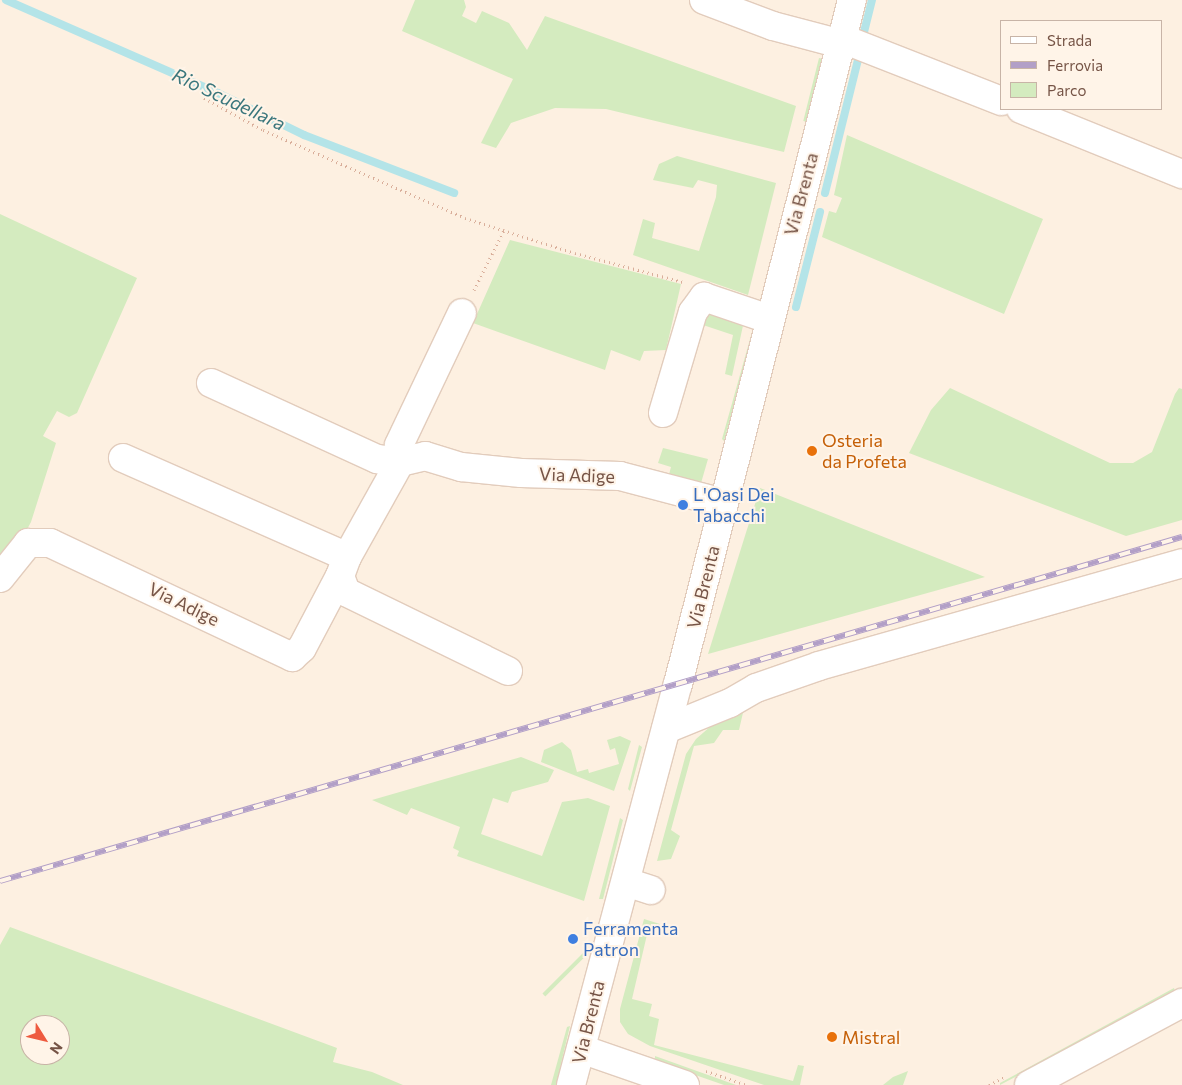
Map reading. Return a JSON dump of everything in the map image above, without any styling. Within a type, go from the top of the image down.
[{"type":"street","points":[[704,0],[774,26],[842,41],[1000,101]]},
{"type":"street","name":"Via Brenta","points":[[571,1085],[580,1049],[638,886],[666,729],[722,503],[852,0]]},
{"type":"street","points":[[1023,110],[1182,174]]},
{"type":"street","points":[[663,413],[693,312],[704,297],[769,320]]},
{"type":"street","name":"Via Adige","points":[[0,578],[28,543],[50,543],[292,657],[302,648],[400,462],[399,445],[462,313]]},
{"type":"street","name":"Via Adige","points":[[211,383],[377,459],[400,462],[425,456],[462,466],[521,473],[620,476],[722,503]]},
{"type":"street","points":[[123,458],[343,567],[346,592],[508,671]]},
{"type":"street","points":[[666,729],[730,703],[756,688],[819,666],[1182,563]]},
{"type":"street","points":[[1029,1085],[1182,1003]]},
{"type":"street","points":[[580,1049],[685,1085]]},
{"type":"path","points":[[204,98],[263,130],[465,218],[684,282],[704,297]]},
{"type":"path","points":[[462,313],[504,230]]},
{"type":"green space","points":[[415,0],[464,0],[466,7],[462,16],[476,23],[482,11],[509,23],[527,50],[545,16],[796,106],[784,152],[606,109],[555,108],[511,123],[496,148],[481,143],[513,79],[402,31]]},
{"type":"green space","points":[[819,58],[823,59],[807,122],[803,121]]},
{"type":"green space","points":[[847,135],[1043,219],[1004,314],[822,237],[829,211],[836,213],[842,198],[834,195]]},
{"type":"green space","points":[[677,156],[776,183],[748,295],[633,255],[643,219],[655,223],[652,238],[699,251],[716,197],[717,185],[698,180],[693,188],[653,180],[659,164]]},
{"type":"green space","points":[[0,214],[137,278],[77,413],[69,417],[57,411],[43,436],[56,443],[31,522],[16,550],[0,570]]},
{"type":"green space","points":[[510,240],[681,284],[666,350],[644,351],[640,361],[611,350],[605,370],[473,323]]},
{"type":"green space","points":[[707,308],[744,321],[732,376],[725,374],[733,335],[694,322]]},
{"type":"green space","points":[[752,332],[753,334],[724,441],[722,439]]},
{"type":"green space","points":[[950,388],[1110,463],[1133,463],[1152,452],[1175,394],[1179,388],[1182,389],[1182,520],[1126,536],[909,453],[931,410]]},
{"type":"green space","points":[[663,448],[708,459],[699,490],[667,482],[671,467],[658,463]]},
{"type":"green space","points":[[760,488],[985,577],[708,654]]},
{"type":"green space","points":[[745,704],[739,730],[723,730],[714,743],[694,746],[671,830],[680,836],[671,859],[657,861],[686,754],[696,739],[719,719]]},
{"type":"green space","points":[[620,736],[631,741],[614,791],[541,762],[544,750],[562,742],[571,750],[577,772],[588,769],[589,773],[619,764],[615,748],[610,750],[607,740]]},
{"type":"green space","points":[[639,745],[642,747],[630,791],[628,789]]},
{"type":"green space","points":[[521,757],[554,770],[548,782],[512,792],[508,803],[493,798],[481,834],[542,856],[562,802],[588,798],[610,806],[584,901],[457,856],[459,851],[453,848],[460,827],[411,808],[407,815],[372,800]]},
{"type":"green space","points":[[620,818],[623,820],[603,899],[599,899]]},
{"type":"green space","points":[[644,919],[660,924],[659,928],[649,926],[632,999],[652,1004],[649,1016],[659,1019],[654,1045],[793,1081],[798,1065],[804,1066],[800,1085],[764,1085],[650,1046],[628,1034],[620,1022],[620,1009]]},
{"type":"green space","points":[[10,927],[337,1048],[333,1062],[372,1072],[403,1085],[0,1085],[0,945]]},
{"type":"green space","points":[[587,949],[590,952],[545,996],[542,994]]},
{"type":"green space","points":[[1174,988],[1175,992],[1000,1085],[1000,1083]]},
{"type":"green space","points":[[570,1026],[556,1085],[551,1085],[567,1027]]},
{"type":"green space","points":[[655,1056],[736,1085],[724,1085],[655,1061]]},
{"type":"green space","points":[[908,1071],[903,1085],[883,1085],[893,1077]]},
{"type":"waterway","name":"Rio Scudellara","points":[[6,0],[218,93],[304,135],[454,193]]},
{"type":"waterway","points":[[864,32],[872,0]]},
{"type":"waterway","points":[[825,193],[859,56]]},
{"type":"waterway","points":[[796,307],[820,212]]},
{"type":"railway","points":[[0,881],[1182,537]]},
{"type":"place","name":"Osteria da Profeta","points":[[812,451]]},
{"type":"place","name":"L'Oasi Dei Tabacchi","points":[[683,505]]},
{"type":"place","name":"Ferramenta Patron","points":[[573,939]]},
{"type":"place","name":"Mistral","points":[[832,1037]]}]
